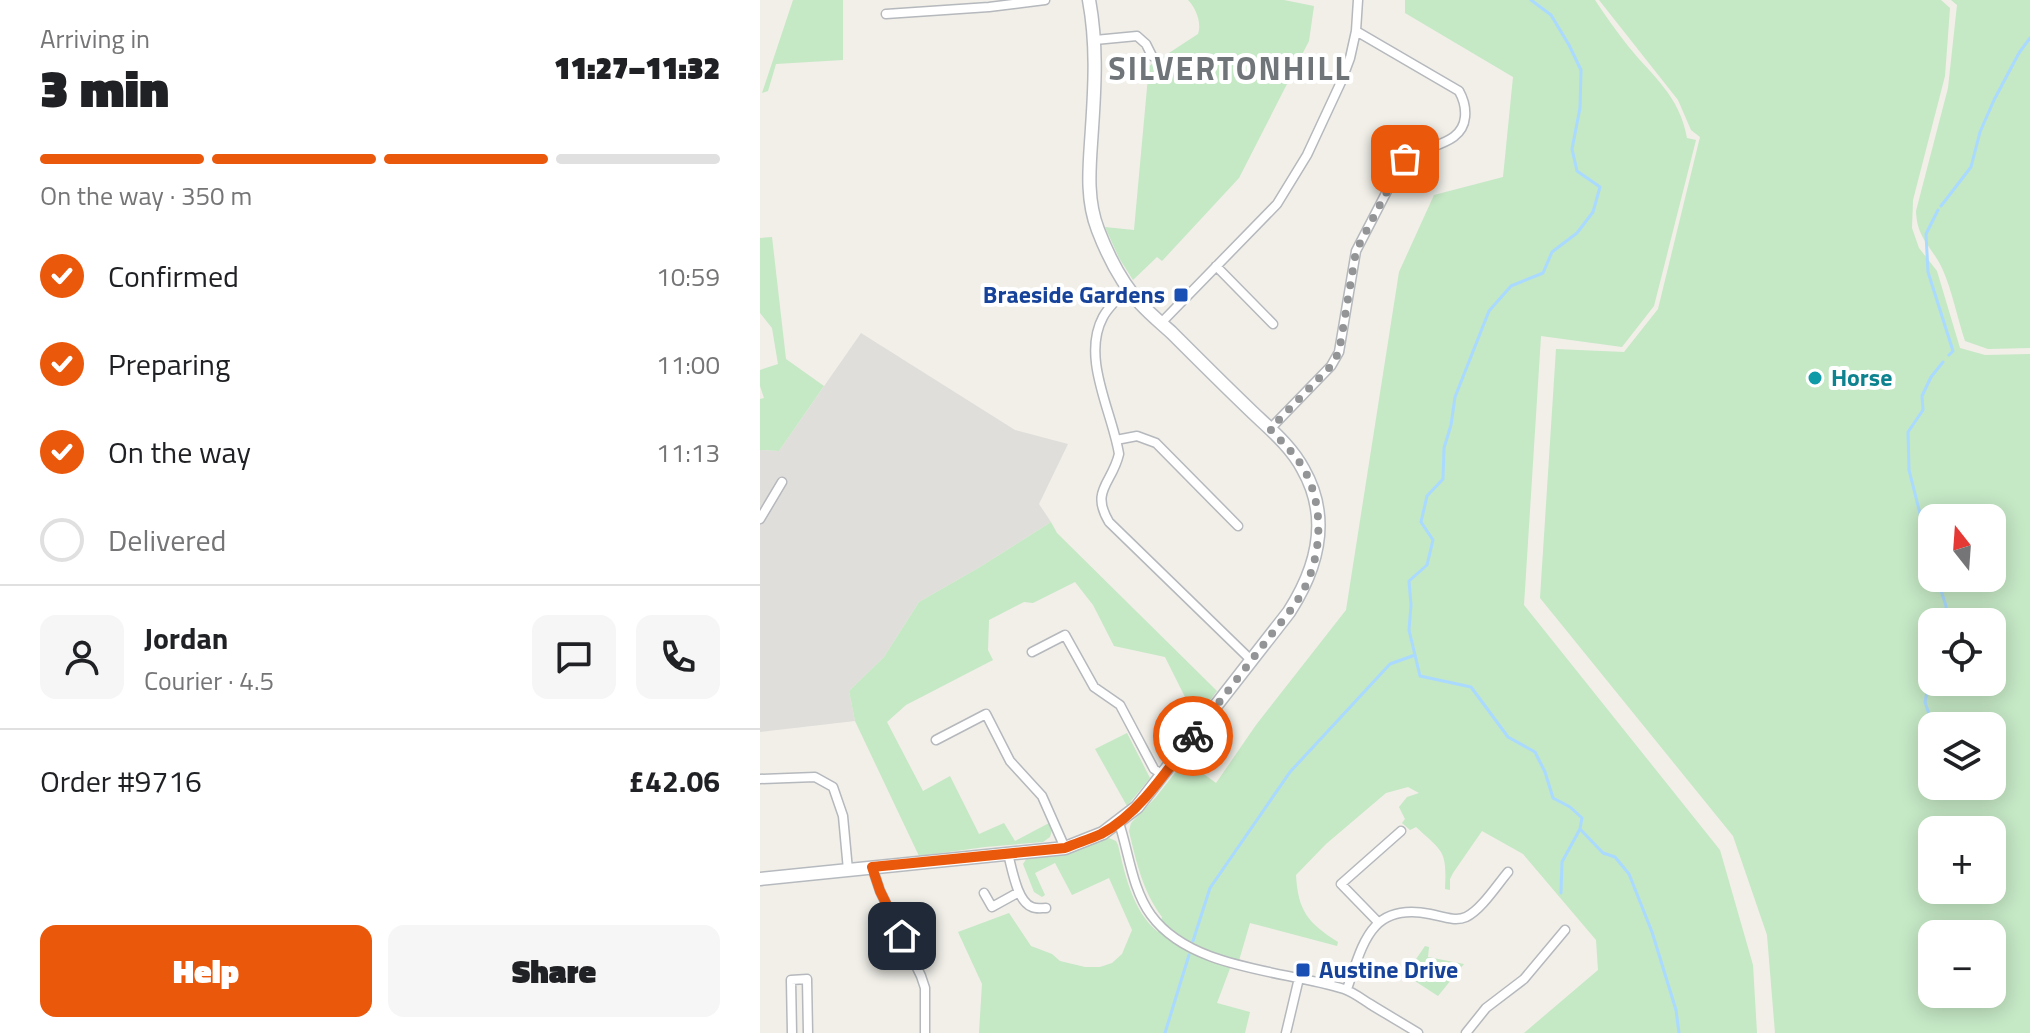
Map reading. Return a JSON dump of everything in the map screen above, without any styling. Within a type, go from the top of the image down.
[{"type":"street","points":[[886,14],[1045,0]]},
{"type":"street","points":[[760,879],[1061,848],[1103,833],[1137,807],[1304,589],[1313,563],[1318,515],[1312,487],[1302,467],[1270,429],[1140,304],[1106,250],[1096,225],[1090,199],[1095,40],[1089,0]]},
{"type":"street","points":[[1161,323],[1277,204],[1307,155],[1350,58],[1358,0]]},
{"type":"street","points":[[1270,429],[1331,366],[1339,352],[1356,251],[1400,166],[1414,153],[1455,137],[1461,131],[1466,115],[1459,91],[1356,31]]},
{"type":"street","points":[[1095,40],[1137,36],[1152,56]]},
{"type":"street","points":[[1216,266],[1273,324]]},
{"type":"street","points":[[1129,288],[1104,315],[1095,344],[1095,360],[1119,454],[1116,466],[1103,487],[1102,511],[1109,522],[1251,660]]},
{"type":"street","points":[[1116,440],[1137,436],[1156,443],[1238,526]]},
{"type":"street","points":[[760,519],[782,482]]},
{"type":"street","points":[[1032,652],[1065,635],[1094,687],[1120,705],[1154,769],[1163,775]]},
{"type":"street","points":[[936,740],[986,714],[1010,761],[1042,796],[1061,848]]},
{"type":"street","points":[[760,779],[815,777],[833,787],[843,816],[848,870]]},
{"type":"street","points":[[1119,823],[1142,897],[1151,915],[1172,936],[1196,951],[1223,960],[1347,989],[1418,1033]]},
{"type":"street","points":[[1378,922],[1341,884],[1401,831]]},
{"type":"street","points":[[1008,854],[1024,901],[1031,907],[1046,908]]},
{"type":"street","points":[[872,867],[925,988],[925,1033]]},
{"type":"street","points":[[1347,989],[1365,940],[1378,922],[1398,912],[1409,911],[1452,919],[1465,917],[1476,909],[1508,872]]},
{"type":"street","points":[[984,893],[992,907],[1019,892]]},
{"type":"street","points":[[1466,1033],[1486,1008],[1524,979],[1565,930]]},
{"type":"street","points":[[1286,1033],[1299,978]]},
{"type":"street","points":[[792,1033],[791,980],[807,979],[808,1033]]},
{"type":"shaded area","points":[[861,333],[1015,430],[1068,444],[1039,504],[1051,522],[919,602],[884,657],[849,691],[855,721],[760,732],[760,450],[779,451]]},
{"type":"green space","points":[[793,0],[843,0],[843,60],[776,64],[768,91],[762,93]]},
{"type":"green space","points":[[1188,0],[1284,0],[1314,6],[1309,41],[1239,178],[1162,261],[1157,257],[1133,280],[1105,227],[1134,230],[1149,66],[1198,34],[1198,16]]},
{"type":"green space","points":[[1405,0],[1595,0],[1672,98],[1687,138],[1696,140],[1654,306],[1622,347],[1541,336],[1524,605],[1720,850],[1753,965],[1757,1033],[1524,1033],[1598,970],[1596,940],[1523,854],[1482,831],[1453,873],[1450,890],[1445,889],[1445,866],[1441,853],[1416,827],[1410,830],[1402,823],[1405,819],[1399,807],[1407,797],[1419,793],[1408,787],[1386,793],[1326,844],[1296,875],[1299,898],[1306,915],[1338,942],[1337,946],[1250,923],[1238,964],[1232,963],[1217,1003],[1250,1012],[1245,1033],[979,1033],[982,984],[958,932],[1009,913],[1031,946],[1052,954],[1060,961],[1085,967],[1112,963],[1122,954],[1132,930],[1109,878],[1072,895],[1055,863],[1035,873],[1045,895],[1042,897],[1034,892],[1023,864],[1027,858],[1069,852],[1109,838],[1118,845],[1136,904],[1158,932],[1162,917],[1141,876],[1129,831],[1131,823],[1185,760],[1216,783],[1256,725],[1346,610],[1399,272],[1434,195],[1503,177],[1513,77],[1405,13]]},
{"type":"green space","points":[[1599,0],[1941,0],[1950,8],[1945,76],[1913,200],[1912,228],[1919,248],[1937,271],[1960,348],[1985,355],[2030,354],[2030,1033],[1775,1033],[1767,935],[1733,836],[1540,598],[1556,349],[1624,352],[1658,309],[1700,137],[1691,130],[1678,100]]},
{"type":"green space","points":[[1951,0],[2030,0],[2030,348],[1988,349],[1965,341],[1946,276],[1917,221],[1916,211],[1948,88],[1957,5]]},
{"type":"green space","points":[[772,237],[786,359],[824,386],[779,451],[760,450],[760,399],[764,398],[760,370],[778,364],[772,328],[760,313],[760,238]]},
{"type":"green space","points":[[1051,522],[1057,533],[1217,691],[1196,719],[1165,657],[1114,646],[1093,605],[1075,582],[989,620],[988,650],[993,660],[906,705],[887,722],[923,791],[950,776],[979,834],[1004,823],[1015,841],[1049,823],[1052,830],[1050,837],[1043,842],[919,856],[855,721],[849,691],[884,657],[919,602]]},
{"type":"green space","points":[[1127,733],[1150,778],[1127,806],[1095,749]]},
{"type":"green space","points":[[1425,946],[1429,947],[1428,957],[1464,964],[1438,996],[1404,974],[1407,971],[1411,974],[1416,969],[1412,965]]},
{"type":"waterway","points":[[1531,0],[1551,15],[1581,70],[1580,108],[1572,149],[1577,171],[1600,187],[1593,212],[1577,233],[1552,252],[1543,273],[1511,286],[1489,311],[1455,397],[1444,448],[1443,479],[1427,496],[1421,522],[1433,540],[1427,565],[1409,581],[1409,630],[1420,676],[1471,687],[1508,737],[1535,752],[1553,798],[1582,818],[1580,829],[1603,853],[1615,857],[1629,874],[1652,932],[1676,1010],[1679,1033]]},
{"type":"waterway","points":[[1941,206],[1971,167],[1980,132],[1994,100],[2030,38]]},
{"type":"waterway","points":[[1938,210],[1926,234],[1928,272],[1953,351],[1949,355]]},
{"type":"waterway","points":[[1918,506],[1909,470],[1908,432],[1923,410],[1922,396],[1931,377],[1943,362]]},
{"type":"waterway","points":[[1942,592],[1946,608]]},
{"type":"waterway","points":[[1193,941],[1210,888],[1290,772],[1390,664],[1415,655]]},
{"type":"waterway","points":[[1926,696],[1928,712]]},
{"type":"waterway","points":[[1561,893],[1562,862],[1580,829]]},
{"type":"waterway","points":[[1165,1033],[1189,955]]},
{"type":"way so far","points":[[1193,736],[1304,589],[1318,534],[1316,501],[1302,467],[1270,429],[1331,366],[1339,352],[1356,251],[1405,159]]},
{"type":"place","name":"Braeside Gardens","points":[[1181,295]]},
{"type":"place","name":"Horse","points":[[1815,378]]},
{"type":"place","name":"Austine Drive","points":[[1303,970]]},
{"type":"district","name":"SILVERTONHILL","points":[[1230,69]]},
{"type":"route","points":[[902,936],[872,867],[1065,848],[1103,833],[1137,807],[1193,736]]}]
